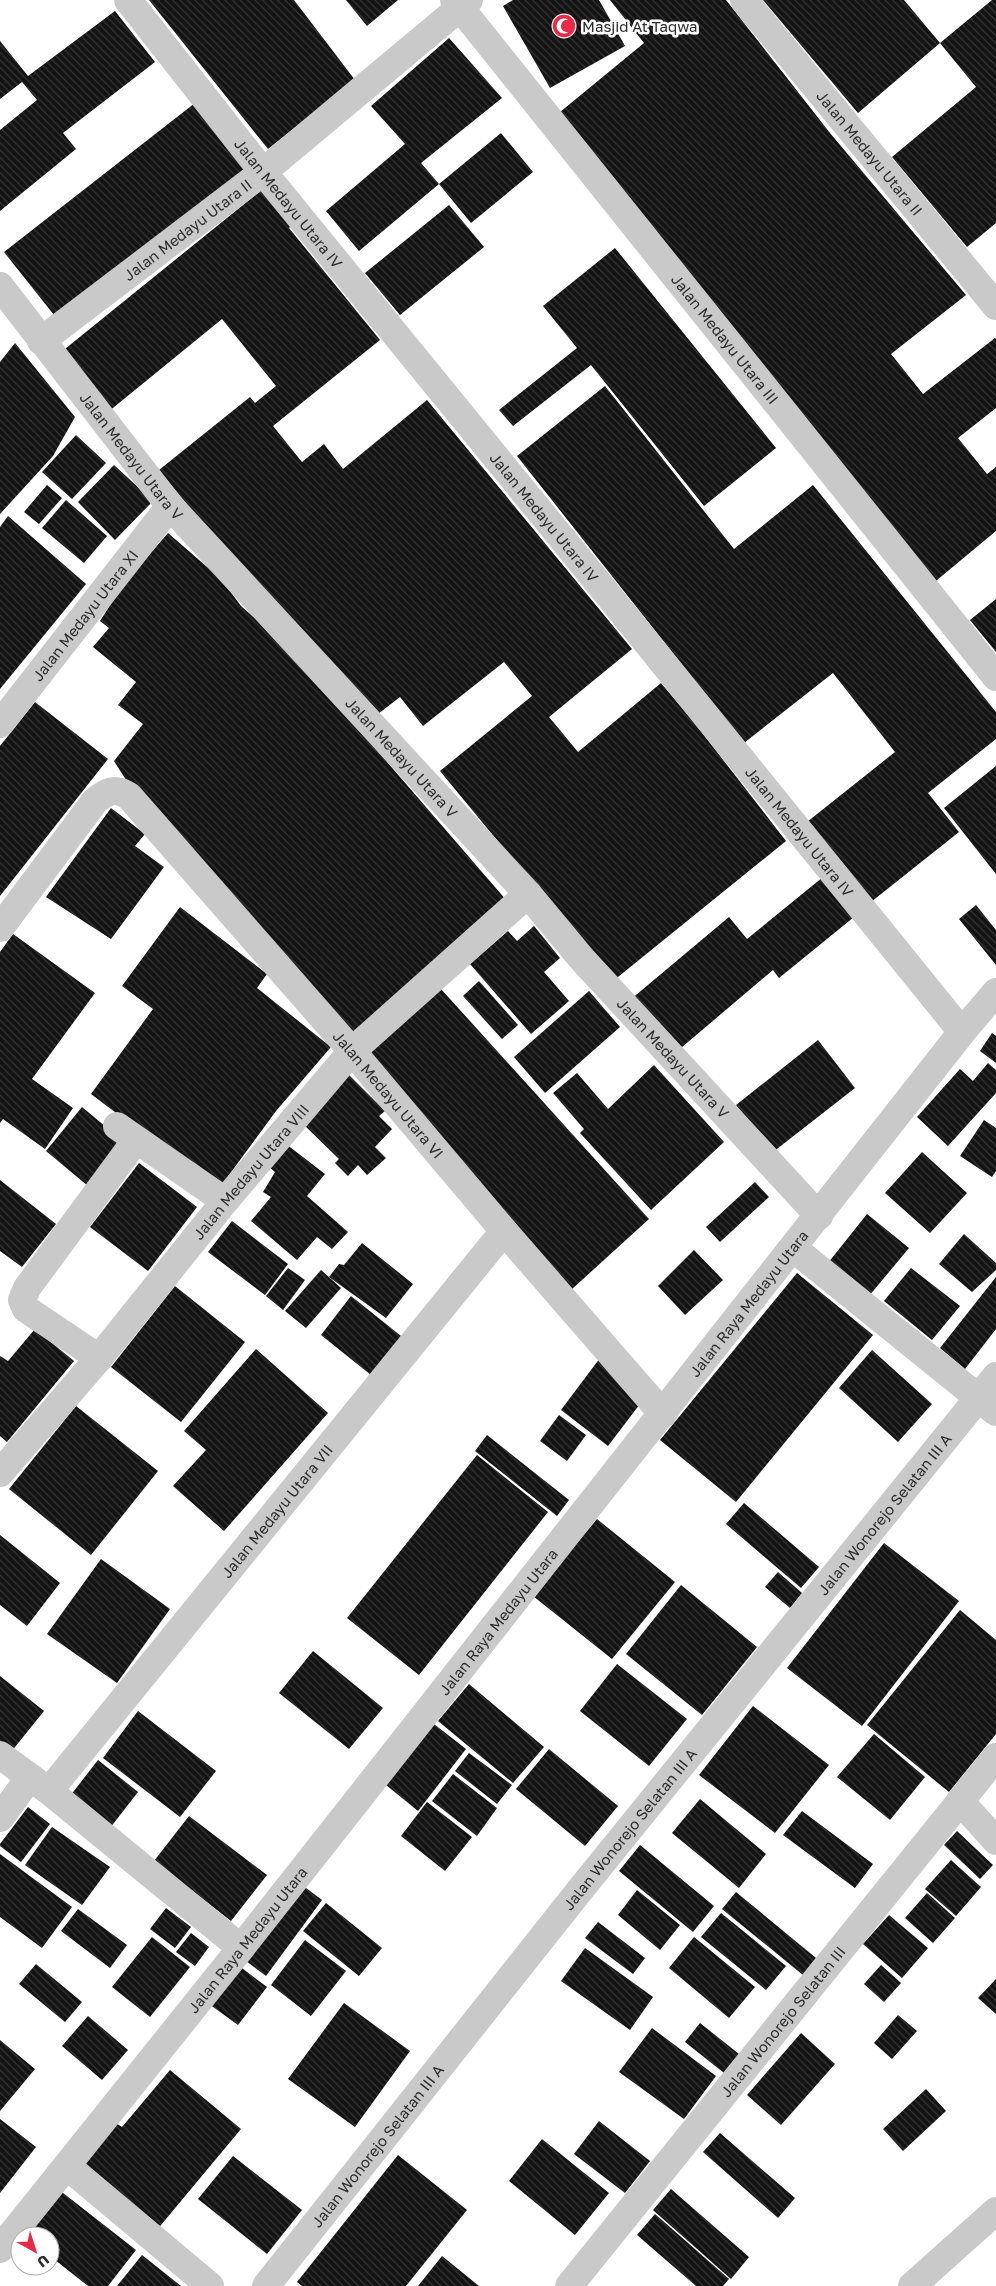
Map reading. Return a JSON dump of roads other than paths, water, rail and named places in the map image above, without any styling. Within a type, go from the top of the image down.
[{"type":"street","name":"Jalan Medayu Utara IV","points":[[128,0],[263,172],[962,1032]]},
{"type":"street","name":"Jalan Medayu Utara II","points":[[744,0],[996,306]]},
{"type":"street","name":"Jalan Medayu Utara II","points":[[41,341],[263,172],[461,2]]},
{"type":"street","name":"Jalan Medayu Utara III","points":[[461,2],[996,677]]},
{"type":"street","name":"Jalan Medayu Utara V","points":[[4,303],[41,341],[170,506],[528,894],[582,958],[819,1216]]},
{"type":"street","name":"Jalan Medayu Utara XI","points":[[0,724],[170,506]]},
{"type":"street","name":"Jalan Medayu Utara VI","points":[[0,928],[95,801],[107,791],[120,790],[129,796],[352,1050],[504,1231],[663,1414]]},
{"type":"street","name":"Jalan Medayu Utara VIII","points":[[3,1463],[98,1358],[352,1050],[528,894]]},
{"type":"street","name":"Jalan Raya Medayu Utara","points":[[0,2249],[241,1948],[962,1032],[996,992]]},
{"type":"street","points":[[98,1358],[26,1309],[22,1300],[27,1288],[126,1133],[226,1201]]},
{"type":"street","name":"Jalan Medayu Utara VII","points":[[0,1818],[39,1784],[504,1231]]},
{"type":"street","points":[[793,1248],[987,1405]]},
{"type":"street","name":"Jalan Wonorejo Selatan III A","points":[[266,2286],[580,1890],[987,1405],[996,1376]]},
{"type":"street","points":[[0,1755],[39,1784],[241,1948]]},
{"type":"street","name":"Jalan Wonorejo Selatan III","points":[[570,2286],[996,1757]]},
{"type":"street","points":[[960,1801],[996,1841]]},
{"type":"street","points":[[67,2166],[210,2286]]},
{"type":"street","points":[[912,2286],[996,2211]]},
{"type":"place","name":"Masjid At Taqwa","points":[[564,26]]}]
